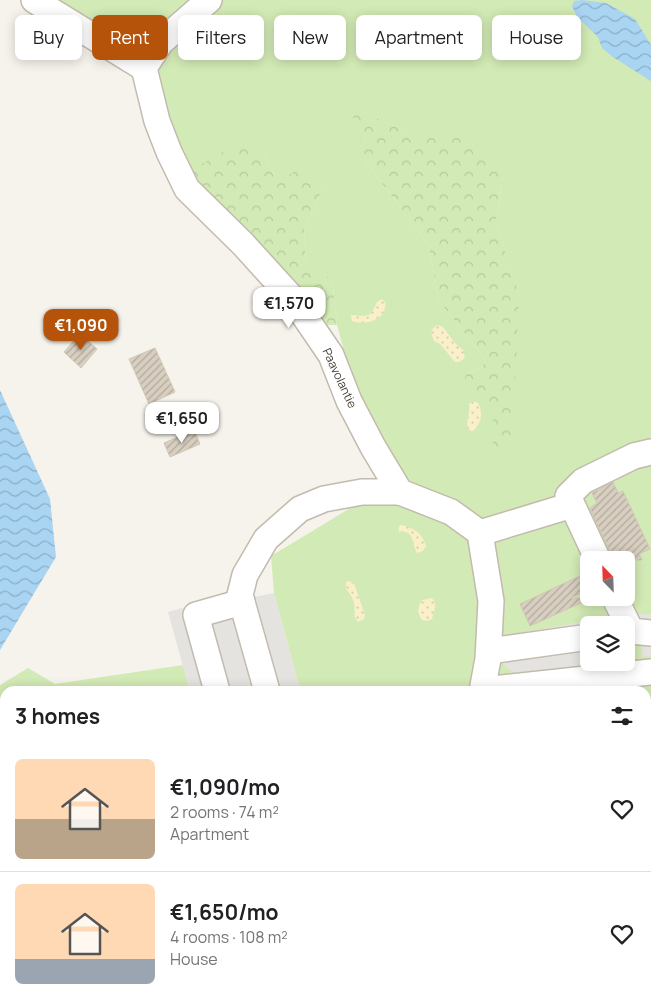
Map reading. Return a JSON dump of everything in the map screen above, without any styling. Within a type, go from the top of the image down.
[{"type":"street","points":[[34,0],[144,68],[161,42],[209,0]]},
{"type":"street","name":"Paavolantie","points":[[144,68],[157,121],[169,152],[187,189],[243,244],[292,298],[331,354],[368,438],[400,492]]},
{"type":"street","points":[[594,551],[568,496],[583,481],[634,456],[651,452]]},
{"type":"street","points":[[266,686],[240,595],[246,575],[266,538],[300,509],[324,499],[362,492],[400,492],[451,512],[480,533],[491,601],[489,651],[484,686]]},
{"type":"street","points":[[480,533],[572,505]]},
{"type":"street","points":[[215,686],[196,615],[242,602]]},
{"type":"street","points":[[620,606],[636,632]]},
{"type":"street","points":[[489,651],[580,638]]},
{"type":"street","points":[[509,686],[605,671]]},
{"type":"street","points":[[635,671],[651,672]]},
{"type":"green space","points":[[55,0],[651,0],[651,686],[299,686],[274,593],[271,556],[400,478],[368,438],[337,325],[332,279],[306,267],[304,229],[324,186],[277,182],[264,153],[188,172],[164,112],[158,65],[150,60],[168,60],[168,15],[92,15],[92,23],[82,17],[82,15],[79,15]],"holes":[[[351,107],[503,176],[496,222],[519,295],[493,404],[466,373],[481,368],[486,360],[439,301],[429,246],[366,162]]]},
{"type":"green space","points":[[350,106],[411,134],[467,135],[503,176],[496,222],[519,294],[513,433],[493,454],[493,404],[464,384],[466,373],[481,368],[486,360],[439,301],[429,246],[366,162]]},
{"type":"green space","points":[[245,139],[264,153],[277,182],[301,168],[324,186],[304,229],[306,266],[332,279],[337,325],[321,325],[188,172]]},
{"type":"green space","points":[[183,665],[189,686],[0,686],[28,668],[55,684]]},
{"type":"sand","points":[[382,299],[385,302],[385,308],[379,317],[363,323],[352,321],[351,315],[364,316],[371,314],[377,302]]},
{"type":"sand","points":[[438,325],[443,327],[463,350],[465,358],[455,362],[440,344],[434,341],[431,333],[433,328]]},
{"type":"sand","points":[[473,401],[478,403],[481,415],[478,426],[472,432],[467,427],[469,404]]},
{"type":"sand","points":[[401,525],[410,527],[420,535],[426,546],[423,551],[417,553],[411,535],[399,532],[398,527]]},
{"type":"sand","points":[[346,582],[354,583],[365,615],[364,619],[358,622],[355,618],[353,600],[346,589]]},
{"type":"sand","points":[[432,598],[435,605],[432,619],[428,621],[422,620],[418,610],[420,603],[422,600]]},
{"type":"shaded area","points":[[274,593],[299,686],[189,686],[168,612],[227,595],[254,597]]},
{"type":"shaded area","points":[[632,613],[651,615],[651,656],[642,657],[641,643],[635,636],[635,616],[615,616]]},
{"type":"shaded area","points":[[580,622],[580,665],[517,674],[505,667],[500,655],[497,637]]},
{"type":"water","points":[[574,1],[606,3],[635,19],[651,45],[651,81],[602,48],[598,37],[581,21],[581,15],[576,15],[572,6]]},
{"type":"water","points":[[0,390],[50,499],[56,557],[0,650]]},
{"type":"building","points":[[80,334],[97,349],[81,368],[64,352]]},
{"type":"building","points":[[155,348],[175,392],[149,404],[129,359]]},
{"type":"building","points":[[194,430],[200,444],[170,457],[164,443]]},
{"type":"building","points":[[613,482],[618,493],[623,491],[650,549],[639,554],[642,560],[635,560],[635,551],[610,551],[590,508],[597,503],[592,493]]},
{"type":"building","points":[[580,576],[580,594],[570,598],[580,598],[580,603],[530,626],[520,604]]}]
